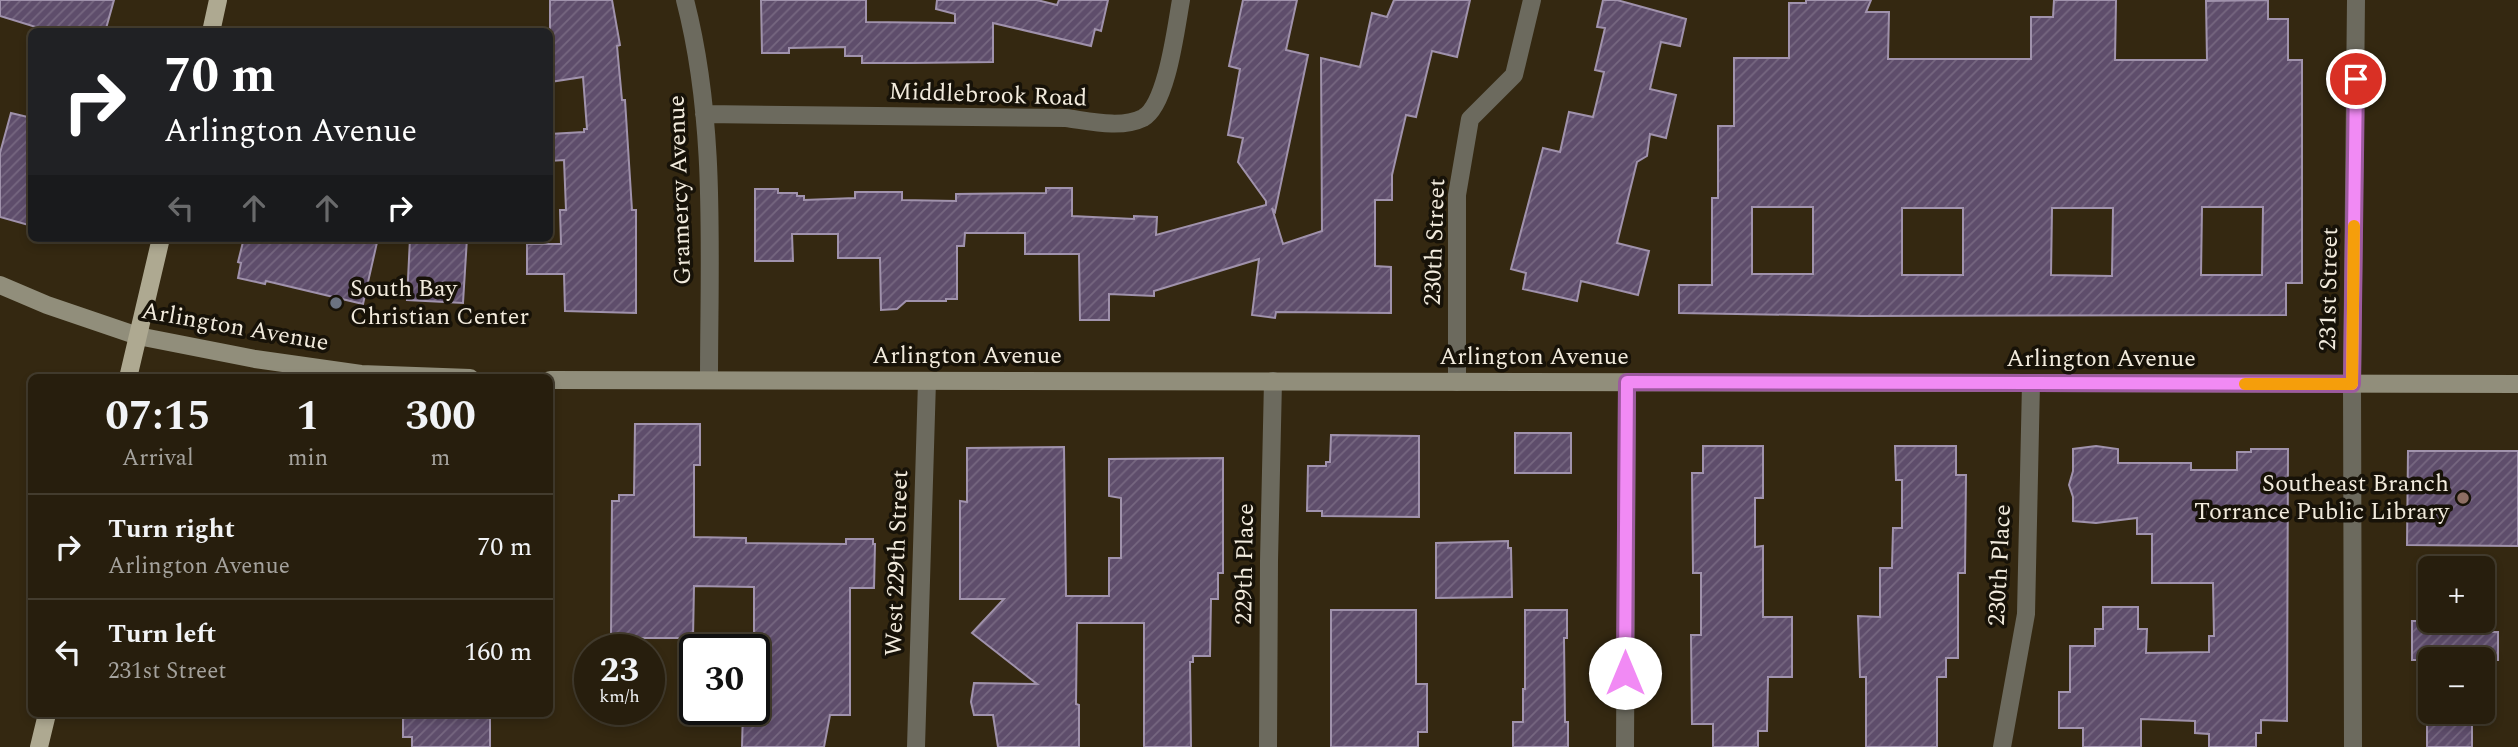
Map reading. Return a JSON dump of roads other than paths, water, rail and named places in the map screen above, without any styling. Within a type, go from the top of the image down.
[{"type":"main road","points":[[212,28],[218,0]]},
{"type":"main road","points":[[129,374],[161,242]]},
{"type":"main road","name":"Arlington Avenue","points":[[0,285],[47,305],[138,336],[255,359],[361,374]]},
{"type":"main road","name":"Arlington Avenue","points":[[553,380],[2518,384]]},
{"type":"main road","points":[[39,747],[46,717]]},
{"type":"street","name":"Gramercy Avenue","points":[[685,0],[704,114],[709,225],[709,380]]},
{"type":"street","name":"Middlebrook Road","points":[[704,114],[1066,118],[1098,122],[1126,122],[1143,118],[1154,108],[1168,71],[1181,0]]},
{"type":"street","name":"230th Street","points":[[1457,382],[1457,195],[1470,119],[1514,75],[1532,0]]},
{"type":"street","name":"231st Street","points":[[2353,747],[2352,384],[2356,0]]},
{"type":"street","name":"West 229th Street","points":[[916,747],[927,381]]},
{"type":"street","name":"229th Place","points":[[1268,747],[1273,381]]},
{"type":"street","points":[[1625,747],[1627,382]]},
{"type":"street","name":"230th Place","points":[[2002,747],[2026,614],[2031,383]]},
{"type":"place","name":"South Bay Christian Center","points":[[336,303]]},
{"type":"place","name":"Southeast Branch Torrance Public Library","points":[[2463,498]]}]
